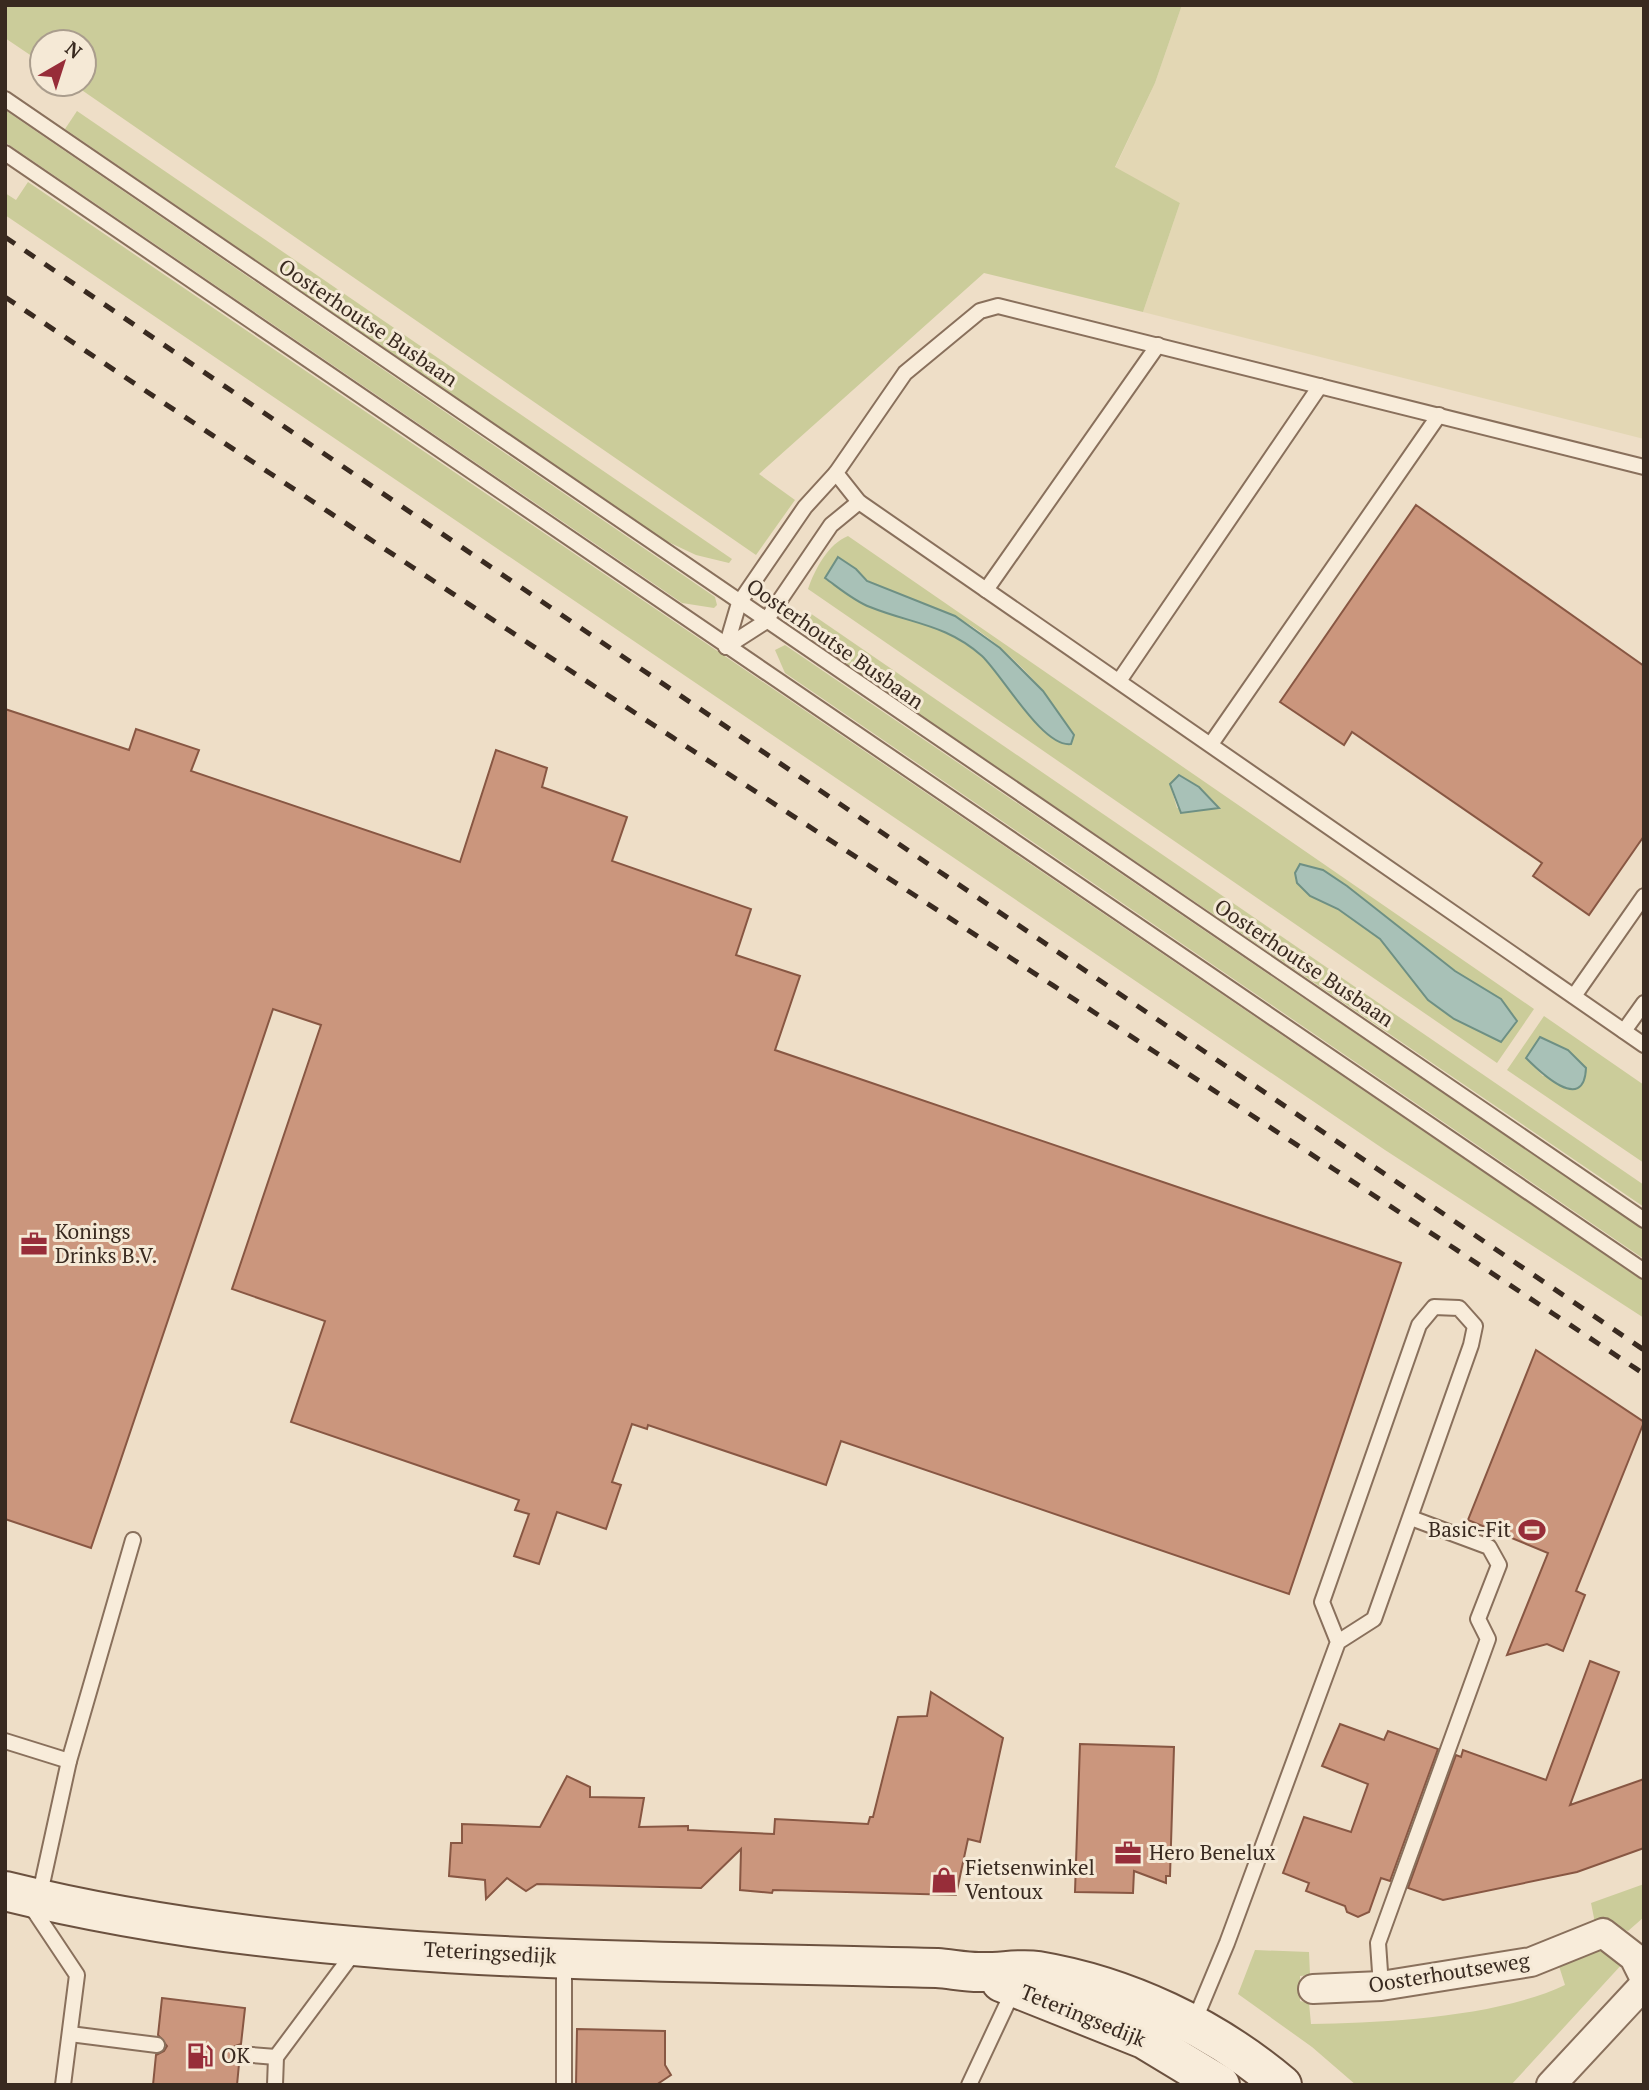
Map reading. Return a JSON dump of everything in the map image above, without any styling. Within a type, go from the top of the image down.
[{"type":"main road","name":"Teteringsedijk","points":[[23,1895],[220,1932],[359,1947],[564,1957],[923,1967],[980,1973],[1017,1980],[1144,2039],[1220,2085]]},
{"type":"main road","name":"Teteringsedijk","points":[[1017,1980],[1035,1970],[1086,1981],[1146,2002],[1233,2048],[1282,2085]]},
{"type":"street","name":"Oosterhoutseweg","points":[[1313,1989],[1381,1986],[1531,1962],[1603,1933],[1634,1957],[1644,1978]]},
{"type":"street","points":[[1551,2085],[1644,1985]]},
{"type":"lane","name":"Oosterhoutse Busbaan","points":[[5,100],[765,622],[1644,1220]]},
{"type":"lane","points":[[5,153],[1644,1271]]},
{"type":"lane","points":[[726,647],[739,603],[805,507],[836,473],[905,373],[979,311],[998,306],[1644,467]]},
{"type":"lane","points":[[986,590],[1158,345]]},
{"type":"lane","points":[[1119,681],[1320,386]]},
{"type":"lane","points":[[1210,744],[1439,415]]},
{"type":"lane","points":[[836,473],[859,502],[1644,1045]]},
{"type":"lane","points":[[726,647],[765,622],[831,525],[859,502]]},
{"type":"lane","points":[[1574,996],[1644,896]]},
{"type":"lane","points":[[1624,1031],[1644,1003]]},
{"type":"lane","points":[[1193,2025],[1227,1943],[1338,1642],[1374,1619],[1471,1345],[1475,1326],[1459,1308],[1434,1307],[1419,1325],[1322,1602],[1338,1642]]},
{"type":"lane","points":[[1381,1986],[1378,1943],[1488,1639],[1478,1619],[1499,1565],[1489,1548],[1411,1518]]},
{"type":"lane","points":[[63,2085],[77,1975],[23,1895],[69,1761],[133,1540]]},
{"type":"lane","points":[[5,1741],[69,1761]]},
{"type":"lane","points":[[275,2085],[276,2057],[359,1947]]},
{"type":"lane","points":[[564,1957],[564,2085]]},
{"type":"lane","points":[[969,2085],[1017,1980]]},
{"type":"lane","points":[[71,2034],[157,2045]]},
{"type":"lane","points":[[240,2054],[276,2057]]},
{"type":"shaded area","points":[[1182,5],[1644,5],[1644,439],[1143,312],[1180,203],[1115,168],[1155,83]]},
{"type":"shaded area","points":[[838,557],[856,569],[867,581],[955,616],[1000,648],[1043,691],[1074,735],[1071,744],[1060,742],[1048,735],[991,666],[969,645],[942,631],[864,604],[825,578]]},
{"type":"shaded area","points":[[1179,775],[1199,787],[1219,808],[1181,813],[1170,784]]},
{"type":"shaded area","points":[[1300,864],[1323,870],[1347,886],[1455,971],[1501,999],[1517,1021],[1501,1042],[1454,1019],[1428,1000],[1380,939],[1338,909],[1310,896],[1297,883],[1295,873]]},
{"type":"shaded area","points":[[1540,1037],[1568,1050],[1586,1068],[1583,1082],[1578,1088],[1560,1086],[1526,1058]]},
{"type":"green space","points":[[5,5],[1182,5],[1155,83],[1115,167],[1180,203],[1143,312],[984,273],[759,474],[795,500],[756,555],[93,98],[98,98],[98,28],[28,28],[28,54],[5,38]]},
{"type":"green space","points":[[5,110],[715,597],[717,605],[714,608],[682,603],[5,142]]},
{"type":"green space","points":[[77,111],[732,559],[729,563],[696,555],[664,540],[65,129]]},
{"type":"green space","points":[[28,182],[1644,1281],[1644,1318],[1385,1150],[5,215],[5,193],[16,200]]},
{"type":"green space","points":[[848,536],[1534,1009],[1497,1063],[808,589],[823,558]],"holes":[[[856,569],[864,578],[887,591],[965,622],[990,639],[1043,691],[1005,681],[980,654],[942,629],[869,607],[839,588]],[[1180,775],[1210,798],[1177,808],[1170,784]],[[1301,864],[1323,870],[1455,971],[1500,999],[1517,1021],[1501,1041],[1454,1019],[1428,1000],[1380,938],[1338,909],[1310,896],[1295,873]]]},
{"type":"green space","points":[[810,613],[1644,1185],[1644,1207],[854,670],[830,649],[808,617]]},
{"type":"green space","points":[[785,645],[1644,1230],[1644,1259],[785,673],[775,650]]},
{"type":"green space","points":[[1544,1016],[1644,1085],[1644,1163],[1507,1070]],"holes":[[[1548,1040],[1579,1061],[1543,1076],[1526,1058]]]},
{"type":"green space","points":[[1644,1884],[1644,1917],[1628,1931],[1604,1921],[1595,1923],[1591,1903]]},
{"type":"green space","points":[[1604,1948],[1624,1962],[1511,2085],[1356,2085],[1312,2047],[1238,1994],[1255,1950],[1309,1952],[1310,1975],[1300,1976],[1300,2001],[1309,2003],[1311,2024],[1441,2016],[1507,2004],[1565,1985],[1559,1966],[1561,1962]]},
{"type":"building","points":[[1416,505],[1644,666],[1644,836],[1589,915],[1533,876],[1542,863],[1352,732],[1344,745],[1280,702]]},
{"type":"building","points":[[5,709],[129,750],[136,729],[199,750],[191,771],[460,862],[496,750],[547,768],[542,787],[627,817],[612,861],[751,909],[736,955],[800,976],[775,1050],[1401,1263],[1289,1594],[841,1441],[826,1485],[648,1425],[647,1429],[632,1424],[612,1482],[621,1485],[606,1529],[557,1512],[539,1564],[514,1556],[529,1514],[515,1510],[519,1500],[291,1422],[325,1321],[232,1289],[321,1025],[273,1009],[91,1548],[5,1519]]},
{"type":"building","points":[[1536,1350],[1644,1422],[1576,1591],[1585,1595],[1563,1651],[1547,1644],[1507,1655],[1548,1553],[1468,1520]]},
{"type":"building","points":[[1590,1661],[1619,1672],[1570,1805],[1644,1779],[1644,1848],[1577,1872],[1443,1900],[1408,1888],[1456,1755],[1461,1757],[1463,1750],[1546,1780]]},
{"type":"building","points":[[931,1692],[1003,1738],[980,1842],[968,1839],[956,1895],[773,1890],[772,1893],[740,1890],[741,1849],[701,1888],[537,1884],[526,1891],[507,1878],[486,1899],[485,1880],[449,1876],[451,1843],[462,1843],[462,1824],[540,1827],[567,1776],[590,1787],[590,1797],[644,1798],[639,1827],[688,1826],[688,1830],[774,1834],[775,1819],[868,1824],[870,1817],[873,1817],[898,1717],[927,1716]]},
{"type":"building","points":[[1340,1724],[1384,1740],[1388,1731],[1438,1749],[1390,1881],[1381,1878],[1369,1912],[1358,1917],[1347,1912],[1345,1906],[1306,1891],[1309,1883],[1283,1873],[1304,1817],[1351,1832],[1368,1784],[1322,1766]]},
{"type":"building","points":[[1080,1744],[1174,1747],[1170,1876],[1166,1876],[1166,1883],[1134,1871],[1133,1893],[1075,1892]]},
{"type":"building","points":[[162,1998],[245,2008],[241,2044],[235,2046],[231,2053],[232,2059],[239,2064],[237,2085],[153,2085],[156,2055],[167,2046],[158,2035]]},
{"type":"building","points":[[577,2029],[665,2031],[665,2065],[671,2075],[656,2085],[576,2085]]},
{"type":"railway","points":[[5,237],[1644,1350]]},
{"type":"railway","points":[[5,297],[1644,1374]]},
{"type":"place","name":"Konings Drinks B.V.","points":[[34,1244]]},
{"type":"place","name":"Basic-Fit","points":[[1532,1530]]},
{"type":"place","name":"Hero Benelux","points":[[1128,1853]]},
{"type":"place","name":"Fietsenwinkel Ventoux","points":[[944,1880]]},
{"type":"place","name":"OK","points":[[200,2056]]}]
